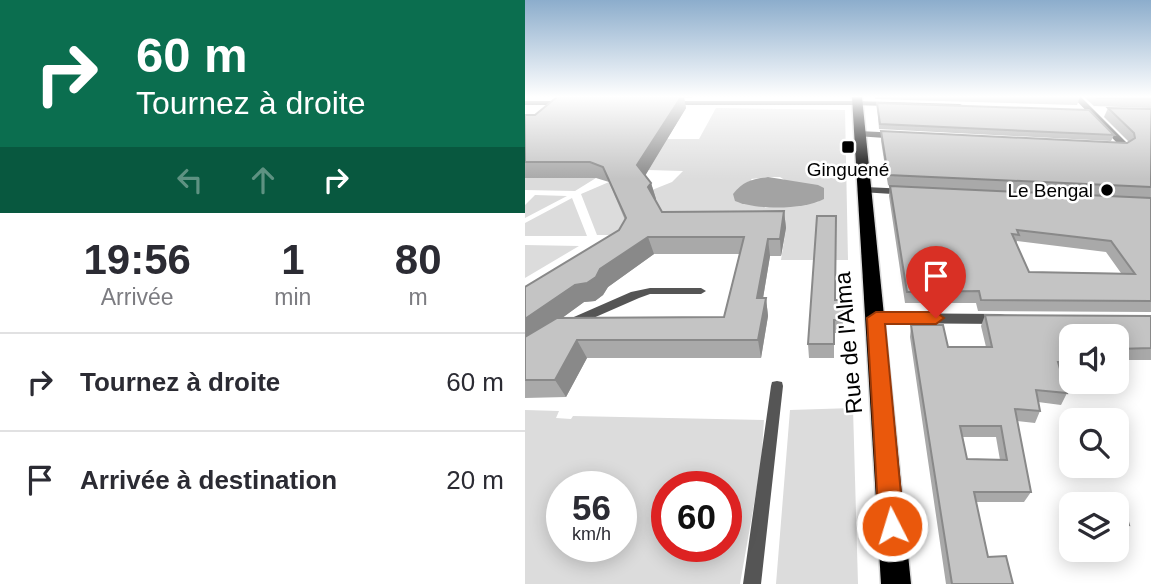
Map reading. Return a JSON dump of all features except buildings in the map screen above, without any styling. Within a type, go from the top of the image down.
[{"type":"main road","name":"Rue de l'Alma","points":[[858,124],[897,584]]},
{"type":"street","points":[[1093,146],[1120,148],[1124,145],[1106,124]]},
{"type":"street","points":[[859,134],[917,137]]},
{"type":"street","points":[[865,190],[914,192]]},
{"type":"street","points":[[876,318],[1016,319]]},
{"type":"lane","points":[[560,329],[635,295],[650,291],[701,292]]},
{"type":"lane","points":[[752,584],[777,386]]},
{"type":"shaded area","points":[[707,124],[845,124],[848,260],[781,260],[786,228],[677,235],[647,192],[672,182],[683,171],[648,170],[667,139],[699,139]],"holes":[[[780,177],[819,202],[765,208],[751,179]]]},
{"type":"shaded area","points":[[768,177],[818,185],[824,188],[824,199],[815,203],[779,208],[735,201],[733,194],[745,183]]},
{"type":"shaded area","points":[[525,178],[596,178],[575,191],[525,190]]},
{"type":"shaded area","points":[[609,182],[632,235],[597,235],[581,194]]},
{"type":"shaded area","points":[[535,195],[567,196],[525,218],[525,205]]},
{"type":"shaded area","points":[[572,198],[587,236],[525,236],[525,223]]},
{"type":"shaded area","points":[[525,245],[579,246],[525,278]]},
{"type":"shaded area","points":[[853,408],[858,584],[776,584],[790,410]]},
{"type":"shaded area","points":[[525,410],[559,411],[556,418],[571,419],[573,416],[764,420],[761,464],[740,584],[525,584]]},
{"type":"place","name":"Ginguené","points":[[848,147]]},
{"type":"place","name":"Le Bengal","points":[[1107,190]]},
{"type":"route","points":[[892,526],[876,318],[936,318]]}]
